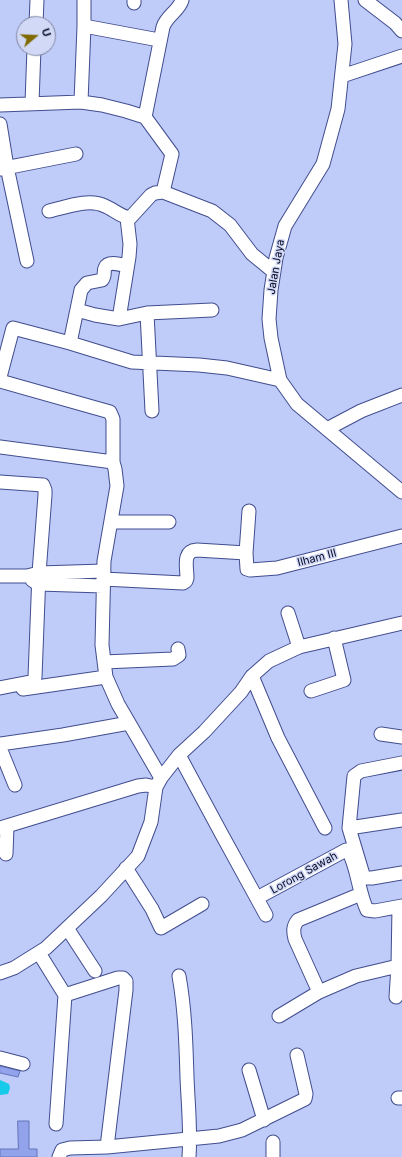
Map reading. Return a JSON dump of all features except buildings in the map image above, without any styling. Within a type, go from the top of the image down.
[{"type":"street","points":[[36,16],[37,0]]},
{"type":"street","points":[[81,102],[84,0]]},
{"type":"street","points":[[145,117],[159,40],[165,21],[168,16],[180,6],[182,0]]},
{"type":"street","name":"Jalan Jaya","points":[[341,0],[344,44],[338,109],[323,164],[285,226],[281,237],[270,290],[269,319],[271,338],[280,380],[297,404],[400,487]]},
{"type":"street","points":[[364,0],[396,23],[401,30]]},
{"type":"street","points":[[84,26],[159,40]]},
{"type":"street","points":[[32,103],[34,56]]},
{"type":"street","points":[[342,76],[402,56]]},
{"type":"street","points":[[0,105],[81,102],[102,105],[145,117],[172,154],[163,192]]},
{"type":"street","points":[[0,124],[4,168],[27,261]]},
{"type":"street","points":[[4,168],[76,154]]},
{"type":"street","points":[[50,211],[88,203],[96,203],[104,205],[127,218],[130,218],[133,217],[151,195],[163,192],[212,211],[222,218],[230,225],[252,254],[274,272]]},
{"type":"street","points":[[120,319],[130,244],[127,218]]},
{"type":"street","points":[[70,343],[81,290],[87,283],[102,280],[105,276],[105,268],[107,265],[112,263],[127,266]]},
{"type":"street","points":[[77,310],[95,315],[120,319],[148,313],[212,310]]},
{"type":"street","points":[[148,313],[152,411]]},
{"type":"street","points":[[0,377],[6,329],[70,343],[132,362],[199,365],[227,368],[280,380]]},
{"type":"street","points":[[0,381],[110,412],[113,419],[113,462],[117,486],[112,522],[104,561],[102,645],[104,662],[106,677],[118,704],[158,782]]},
{"type":"street","points":[[327,429],[361,411],[402,395]]},
{"type":"street","points":[[0,447],[113,462]]},
{"type":"street","points":[[0,482],[40,485],[44,487],[45,504],[35,578],[35,677],[34,681],[0,688]]},
{"type":"street","name":"Ilham III","points":[[249,511],[246,553],[247,569],[250,570],[278,568],[402,536]]},
{"type":"street","points":[[112,522],[169,522]]},
{"type":"street","points":[[0,576],[182,583],[187,578],[188,554],[192,550],[246,553]]},
{"type":"street","points":[[288,613],[298,647]]},
{"type":"street","points":[[0,973],[14,968],[46,948],[101,896],[138,856],[151,822],[158,782],[180,755],[204,732],[241,692],[252,676],[269,661],[298,647],[402,623]]},
{"type":"street","points":[[311,691],[344,680],[334,638]]},
{"type":"street","points":[[104,662],[173,659],[178,655],[178,650]]},
{"type":"street","points":[[252,676],[278,738],[325,828]]},
{"type":"street","points":[[0,691],[44,687],[106,677]]},
{"type":"street","points":[[0,744],[63,735],[129,723]]},
{"type":"street","points":[[382,734],[402,737]]},
{"type":"street","points":[[0,748],[15,785]]},
{"type":"street","points":[[180,755],[266,915]]},
{"type":"street","points":[[402,762],[361,771],[354,776],[349,828],[364,878],[402,873]]},
{"type":"street","points":[[6,854],[4,827],[138,786],[158,782]]},
{"type":"street","points":[[349,828],[402,820]]},
{"type":"street","name":"Lorong Sawah","points":[[257,898],[348,850],[367,910],[375,911],[400,907]]},
{"type":"street","points":[[126,868],[152,910],[161,928],[202,904]]},
{"type":"street","points":[[318,992],[295,939],[293,930],[294,926],[298,920],[361,894]]},
{"type":"street","points":[[396,997],[400,907]]},
{"type":"street","points":[[66,928],[95,971]]},
{"type":"street","points":[[39,952],[65,995],[56,1124]]},
{"type":"street","points":[[279,1016],[318,992],[356,976],[398,966]]},
{"type":"street","points":[[179,976],[183,996],[190,1140],[189,1157]]},
{"type":"street","points":[[65,995],[118,978],[123,978],[126,981],[107,1147]]},
{"type":"street","points":[[59,1157],[60,1152],[66,1149],[190,1140],[219,1136],[242,1130],[303,1101],[306,1094],[298,1055]]},
{"type":"street","points":[[0,1058],[23,1064]]},
{"type":"street","points":[[249,1070],[264,1120]]},
{"type":"street","points":[[272,1142],[273,1157]]},
{"type":"shaded area","points":[[0,1080],[9,1084],[10,1088],[8,1094],[0,1095]]}]
